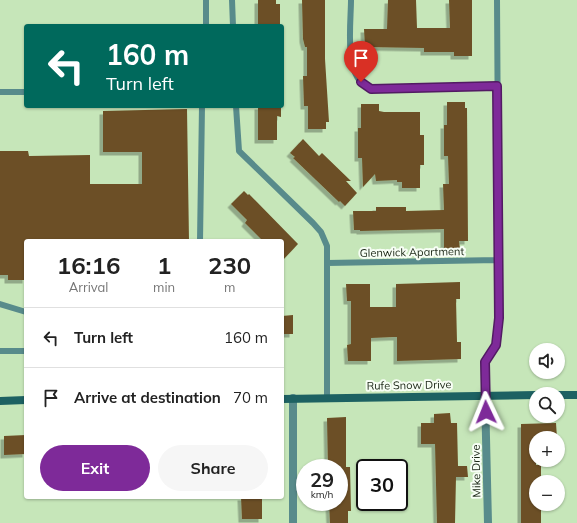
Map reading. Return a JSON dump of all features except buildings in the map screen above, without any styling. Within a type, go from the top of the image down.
[{"type":"main road","name":"Rufe Snow Drive","points":[[284,398],[529,395]]},
{"type":"main road","points":[[565,395],[577,395]]},
{"type":"main road","points":[[0,401],[24,400]]},
{"type":"street","name":"Mike Drive","points":[[485,395],[488,523]]},
{"type":"street","points":[[293,398],[293,523]]},
{"type":"lane","points":[[206,0],[206,24]]},
{"type":"lane","points":[[232,0],[233,24]]},
{"type":"lane","points":[[351,0],[351,51],[355,73],[361,82],[371,89],[497,86]]},
{"type":"lane","points":[[485,395],[485,362],[496,345],[499,318],[497,0]]},
{"type":"lane","points":[[0,92],[24,92]]},
{"type":"lane","points":[[200,239],[202,108]]},
{"type":"lane","points":[[236,108],[239,151],[320,232],[327,246],[327,398]]},
{"type":"lane","name":"Glenwick Apartment","points":[[327,263],[498,260]]},
{"type":"lane","points":[[0,304],[24,311]]},
{"type":"lane","points":[[0,351],[24,351]]},
{"type":"route","points":[[361,82],[371,89],[497,86],[499,318],[496,345],[485,362],[484,381],[486,412]]}]
